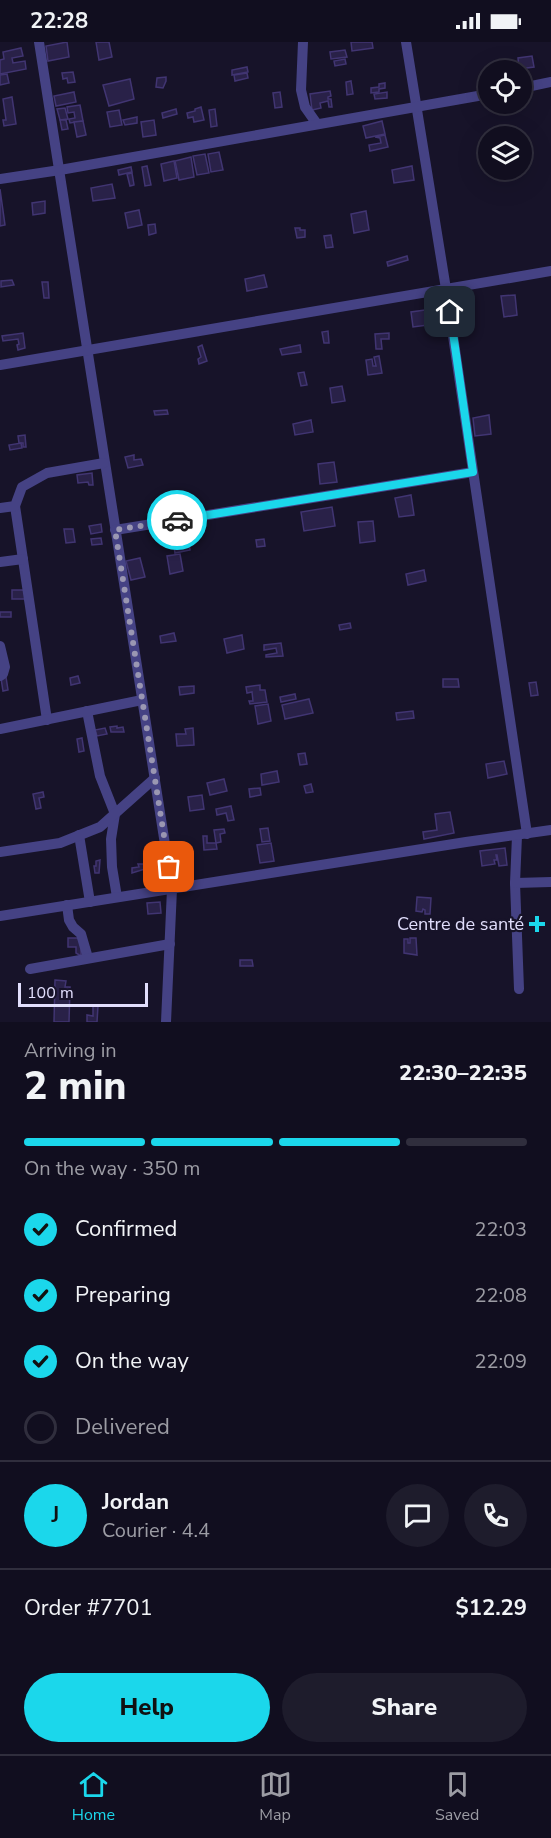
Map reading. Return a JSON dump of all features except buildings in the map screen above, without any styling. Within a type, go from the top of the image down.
[{"type":"street","points":[[39,42],[172,889],[166,1022]]},
{"type":"street","points":[[303,42],[301,90],[305,107],[317,124]]},
{"type":"street","points":[[406,42],[418,106],[473,472],[522,835],[515,883],[519,989]]},
{"type":"street","points":[[532,86],[551,82]]},
{"type":"street","points":[[0,179],[478,96]]},
{"type":"street","points":[[0,365],[551,271]]},
{"type":"street","points":[[46,720],[15,506],[22,488],[47,473],[104,463]]},
{"type":"street","points":[[115,530],[473,472]]},
{"type":"street","points":[[0,508],[15,506]]},
{"type":"street","points":[[0,562],[23,559]]},
{"type":"street","points":[[0,646],[4,667],[3,674],[0,676]]},
{"type":"street","points":[[0,729],[142,700]]},
{"type":"street","points":[[87,711],[100,776],[115,814],[111,839],[112,867],[117,897]]},
{"type":"street","points":[[0,852],[60,843],[100,827],[154,778]]},
{"type":"street","points":[[0,916],[551,830]]},
{"type":"street","points":[[79,836],[90,902]]},
{"type":"street","points":[[515,883],[551,882]]},
{"type":"street","points":[[68,905],[69,920],[72,927],[81,934],[88,958]]},
{"type":"street","points":[[30,969],[170,944]]},
{"type":"way so far","points":[[169,867],[115,530],[177,520]]},
{"type":"place","name":"Centre de santé","points":[[537,924]]},
{"type":"route","points":[[177,520],[473,472],[450,312]]}]
